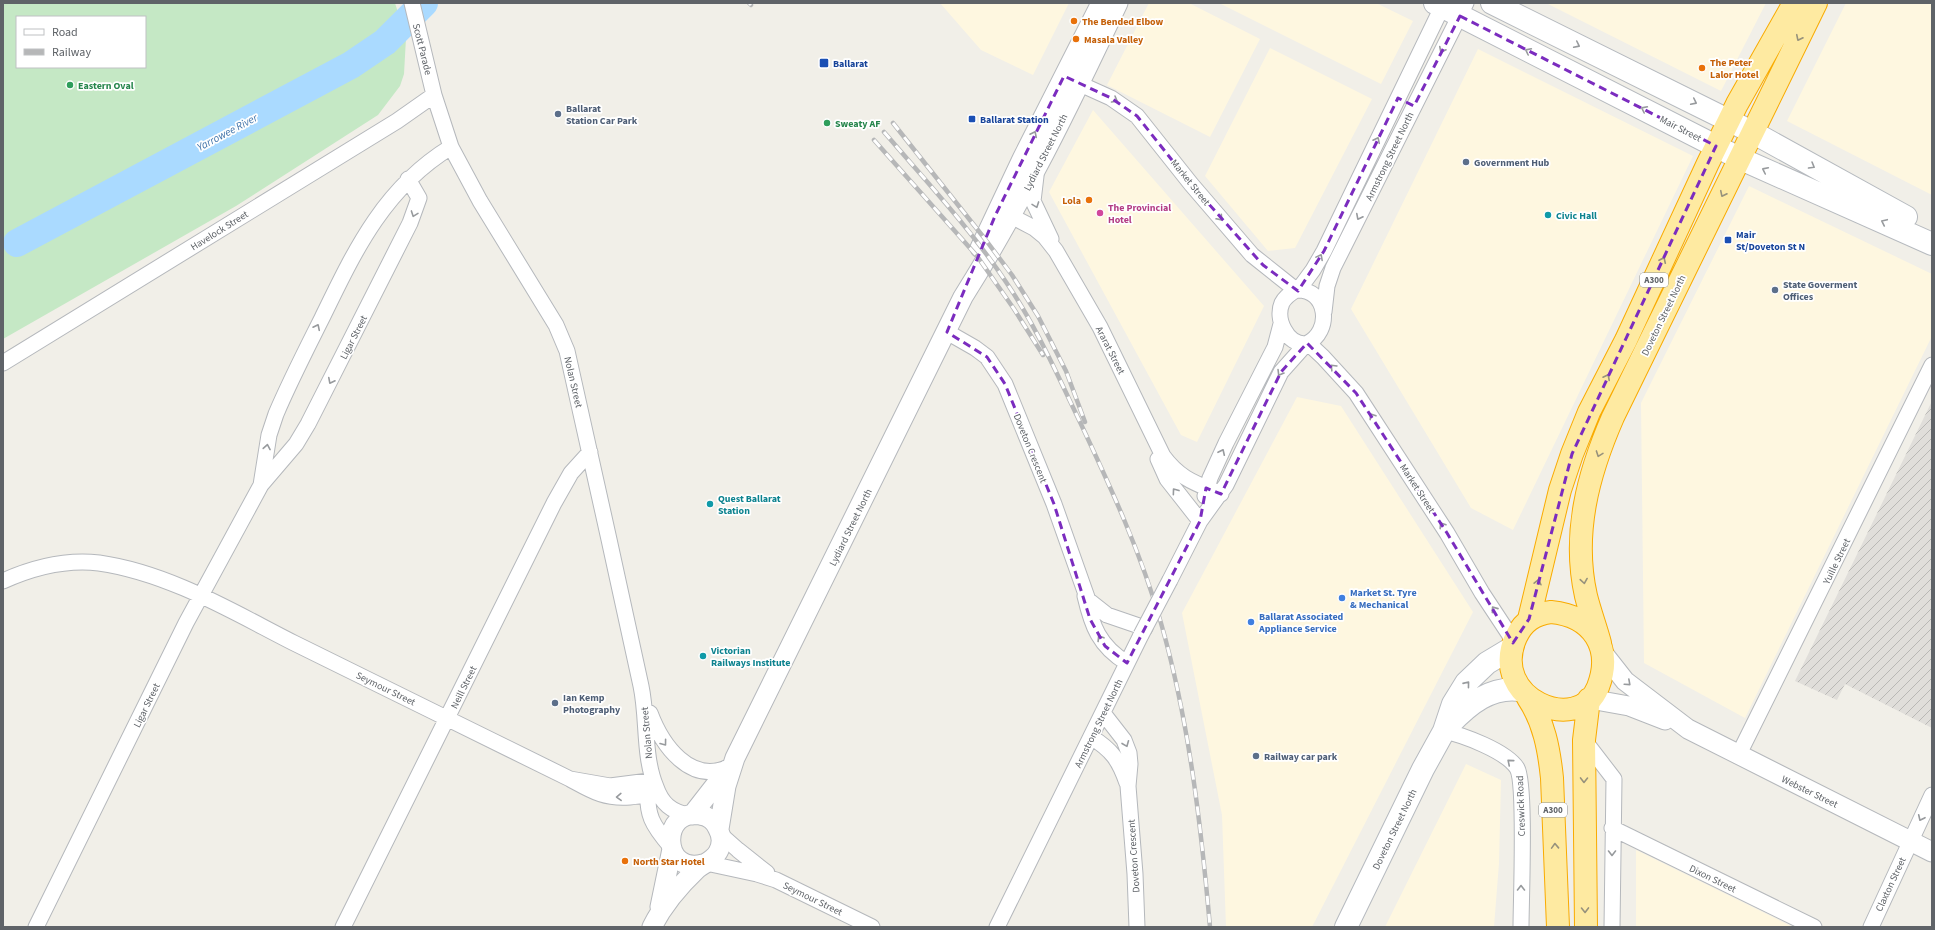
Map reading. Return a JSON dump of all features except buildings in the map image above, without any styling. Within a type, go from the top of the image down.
[{"type":"highway","name":"A300","points":[[1558,927],[1550,757],[1538,713],[1524,694],[1511,670],[1513,646],[1522,627],[1529,619],[1558,498],[1572,454],[1589,412],[1626,340],[1716,146],[1794,3]]},
{"type":"highway","name":"Doveton Street North","points":[[1602,648],[1586,596],[1580,544],[1582,514],[1592,472],[1613,417],[1754,133],[1816,3]]},
{"type":"highway","points":[[1529,619],[1542,613],[1551,612],[1578,619],[1595,634],[1602,648]]},
{"type":"highway","name":"A300","points":[[1586,927],[1584,740],[1590,699],[1596,691],[1603,670],[1602,648]]},
{"type":"highway","points":[[1524,694],[1537,703],[1562,710],[1570,709],[1590,699]]},
{"type":"main road","points":[[1492,3],[1754,133],[1932,231]]},
{"type":"main road","name":"Mair Street","points":[[1449,6],[1741,159],[1932,244]]},
{"type":"main road","name":"Doveton Street North","points":[[1346,927],[1423,769],[1444,731],[1453,704],[1466,683],[1488,662],[1513,646]]},
{"type":"main road","name":"Doveton Street North","points":[[1444,731],[1464,710],[1482,696],[1509,688],[1524,694]]},
{"type":"street","name":"Scott Parade","points":[[412,3],[434,95]]},
{"type":"street","name":"Lydiard Street North","points":[[1005,212],[1038,166],[1101,3]]},
{"type":"street","name":"Lydiard Street North","points":[[690,815],[732,762],[1072,80],[1118,3]]},
{"type":"street","name":"Armstrong Street North","points":[[1297,289],[1313,270],[1324,250],[1398,98],[1449,6]]},
{"type":"street","name":"Armstrong Street North","points":[[1324,312],[1327,286],[1333,268],[1414,106],[1449,6]]},
{"type":"street","name":"Market Street","points":[[1072,80],[1111,98],[1125,106],[1137,116],[1191,184],[1252,255],[1297,289]]},
{"type":"street","name":"Nolan Street","points":[[434,95],[451,147],[480,201],[560,332],[567,351],[643,695],[651,783],[648,811],[653,824],[671,848]]},
{"type":"street","name":"Havelock Street","points":[[3,363],[391,125],[434,95]]},
{"type":"street","points":[[1398,98],[1414,106]]},
{"type":"street","name":"Ligar Street","points":[[262,485],[269,435],[286,390],[355,251],[384,206],[408,179],[424,165],[451,147]]},
{"type":"street","name":"Ararat Street","points":[[1038,166],[1033,201],[1062,262]]},
{"type":"street","name":"Ligar Street","points":[[36,927],[201,597],[262,485],[296,444],[308,424],[405,235],[419,199],[417,192],[408,179]]},
{"type":"street","name":"Ararat Street","points":[[1005,212],[1034,228],[1045,237],[1062,262],[1100,327],[1155,442],[1173,470],[1182,477],[1221,494]]},
{"type":"street","points":[[1297,289],[1314,294],[1324,312],[1323,324],[1319,333],[1307,344],[1296,342],[1291,339],[1281,324],[1280,312],[1282,304],[1289,294],[1297,289]]},
{"type":"street","name":"Armstrong Street North","points":[[1200,521],[1206,488],[1226,443],[1275,347],[1281,324]]},
{"type":"street","name":"Doveton Crescent","points":[[947,332],[975,348],[986,357],[1005,384],[1054,504],[1088,600],[1100,610],[1118,620],[1142,630]]},
{"type":"street","name":"Market Street","points":[[1307,344],[1329,363],[1356,393],[1448,533],[1482,593],[1509,634],[1513,646]]},
{"type":"street","name":"Armstrong Street North","points":[[997,927],[1103,713],[1142,630],[1170,580],[1200,521],[1221,494],[1281,372],[1307,344]]},
{"type":"street","name":"Yuille Street","points":[[1738,756],[1932,365]]},
{"type":"street","name":"Ararat Street","points":[[1155,442],[1158,459],[1167,479],[1200,521]]},
{"type":"street","name":"Neill Street","points":[[343,927],[554,503],[571,473],[590,452]]},
{"type":"street","name":"Seymour Street","points":[[3,581],[48,565],[86,562],[110,565],[139,572],[201,597],[570,779],[590,791],[609,797],[651,783]]},
{"type":"street","name":"Doveton Crescent","points":[[1083,589],[1090,619],[1096,631],[1111,652],[1127,663]]},
{"type":"street","name":"Webster Street","points":[[1602,648],[1625,681],[1688,729]]},
{"type":"street","name":"Nolan Street","points":[[643,695],[661,738],[679,759],[692,768],[704,772],[719,771],[732,762]]},
{"type":"street","name":"Webster Street","points":[[1590,699],[1629,706],[1688,729],[1738,756],[1932,852]]},
{"type":"street","name":"Doveton Crescent","points":[[1103,713],[1127,744],[1130,764],[1128,786],[1137,927]]},
{"type":"street","name":"Creswick Road","points":[[1444,731],[1474,740],[1507,758],[1514,764],[1519,773],[1522,808],[1521,927]]},
{"type":"street","name":"Doveton Crescent","points":[[1091,737],[1109,748],[1115,756],[1128,786]]},
{"type":"street","points":[[1584,740],[1614,779],[1612,828],[1612,927]]},
{"type":"street","name":"Lydiard Street North","points":[[720,832],[726,786],[732,762]]},
{"type":"street","name":"Nolan Street","points":[[651,783],[667,806],[672,810],[690,815]]},
{"type":"street","name":"Claxton Street","points":[[1871,927],[1932,795]]},
{"type":"street","points":[[690,815],[708,818],[714,822],[720,832],[721,843],[718,852],[674,893],[655,921],[665,887],[671,848],[670,837],[673,827],[679,820],[690,815]]},
{"type":"street","name":"Dixon Street","points":[[1612,828],[1814,927]]},
{"type":"street","name":"Seymour Street","points":[[720,832],[738,850],[776,880]]},
{"type":"street","points":[[671,848],[676,857],[683,862],[694,865],[704,864]]},
{"type":"street","name":"Seymour Street","points":[[704,864],[757,874],[776,880],[872,927]]},
{"type":"highlighted area","points":[[1460,16],[1716,146],[1572,454],[1529,619],[1513,643],[1447,533],[1356,393],[1307,343],[1281,372],[1221,494],[1206,488],[1200,521],[1127,663],[1105,646],[1090,619],[1054,504],[1005,384],[987,357],[947,332],[995,216],[1064,76],[1111,98],[1137,116],[1191,184],[1263,265],[1298,291],[1324,251],[1398,98],[1414,106]]},
{"type":"shaded area","points":[[940,3],[1069,3],[1033,75],[981,50]]},
{"type":"shaded area","points":[[1149,3],[1189,3],[1260,39],[1210,137],[1107,85]]},
{"type":"shaded area","points":[[1219,3],[1376,3],[1413,21],[1381,84]]},
{"type":"shaded area","points":[[1546,3],[1766,3],[1721,91]]},
{"type":"shaded area","points":[[1846,3],[1932,3],[1932,195],[1787,121]]},
{"type":"shaded area","points":[[1270,48],[1372,99],[1295,248],[1268,251],[1205,176]]},
{"type":"shaded area","points":[[1478,49],[1693,156],[1513,530],[1471,508],[1351,309]]},
{"type":"shaded area","points":[[1093,110],[1264,306],[1197,442],[1181,435],[1049,192]]},
{"type":"shaded area","points":[[1749,186],[1932,274],[1932,336],[1745,718],[1644,663],[1641,403]]},
{"type":"shaded area","points":[[1297,397],[1341,406],[1473,612],[1312,927],[1226,927],[1222,815],[1182,613]]},
{"type":"shaded area","points":[[1932,401],[1932,728],[1845,684],[1837,700],[1795,681]]},
{"type":"shaded area","points":[[1466,764],[1501,780],[1499,863],[1494,927],[1385,927]]},
{"type":"shaded area","points":[[1636,850],[1793,927],[1636,927]]},
{"type":"green space","points":[[3,3],[395,3],[406,38],[404,74],[400,86],[378,115],[236,206],[3,339]]},
{"type":"waterway","name":"Yarrowee River","points":[[17,243],[351,65],[385,42],[424,3]]},
{"type":"railway","points":[[893,123],[1012,275],[1038,316],[1066,371],[1085,422]]},
{"type":"railway","points":[[884,132],[963,224],[992,262],[1017,299],[1037,333],[1103,471],[1125,521],[1144,571],[1161,623],[1179,698],[1193,774],[1210,927]]},
{"type":"railway","points":[[874,140],[977,256],[1014,309],[1043,355]]},
{"type":"place","name":"The Bended Elbow","points":[[1074,21]]},
{"type":"place","name":"Masala Valley","points":[[1076,39]]},
{"type":"place","name":"Ballarat","points":[[824,63]]},
{"type":"place","name":"The Peter Lalor Hotel","points":[[1702,68]]},
{"type":"place","name":"Eastern Oval","points":[[70,85]]},
{"type":"place","name":"Ballarat Station Car Park","points":[[558,114]]},
{"type":"place","name":"Ballarat Station","points":[[972,119]]},
{"type":"place","name":"Sweaty AF","points":[[827,123]]},
{"type":"place","name":"Government Hub","points":[[1466,162]]},
{"type":"place","name":"Lola","points":[[1089,200]]},
{"type":"place","name":"The Provincial Hotel","points":[[1100,213]]},
{"type":"place","name":"Civic Hall","points":[[1548,215]]},
{"type":"place","name":"Mair St/Doveton St N","points":[[1728,240]]},
{"type":"place","name":"State Goverment Offices","points":[[1775,290]]},
{"type":"place","name":"Quest Ballarat Station","points":[[710,504]]},
{"type":"place","name":"Market St. Tyre & Mechanical","points":[[1342,598]]},
{"type":"place","name":"Ballarat Associated Appliance Service","points":[[1251,622]]},
{"type":"place","name":"Victorian Railways Institute","points":[[703,656]]},
{"type":"place","name":"Ian Kemp Photography","points":[[555,703]]},
{"type":"place","name":"Railway car park","points":[[1256,756]]},
{"type":"place","name":"North Star Hotel","points":[[625,861]]}]
